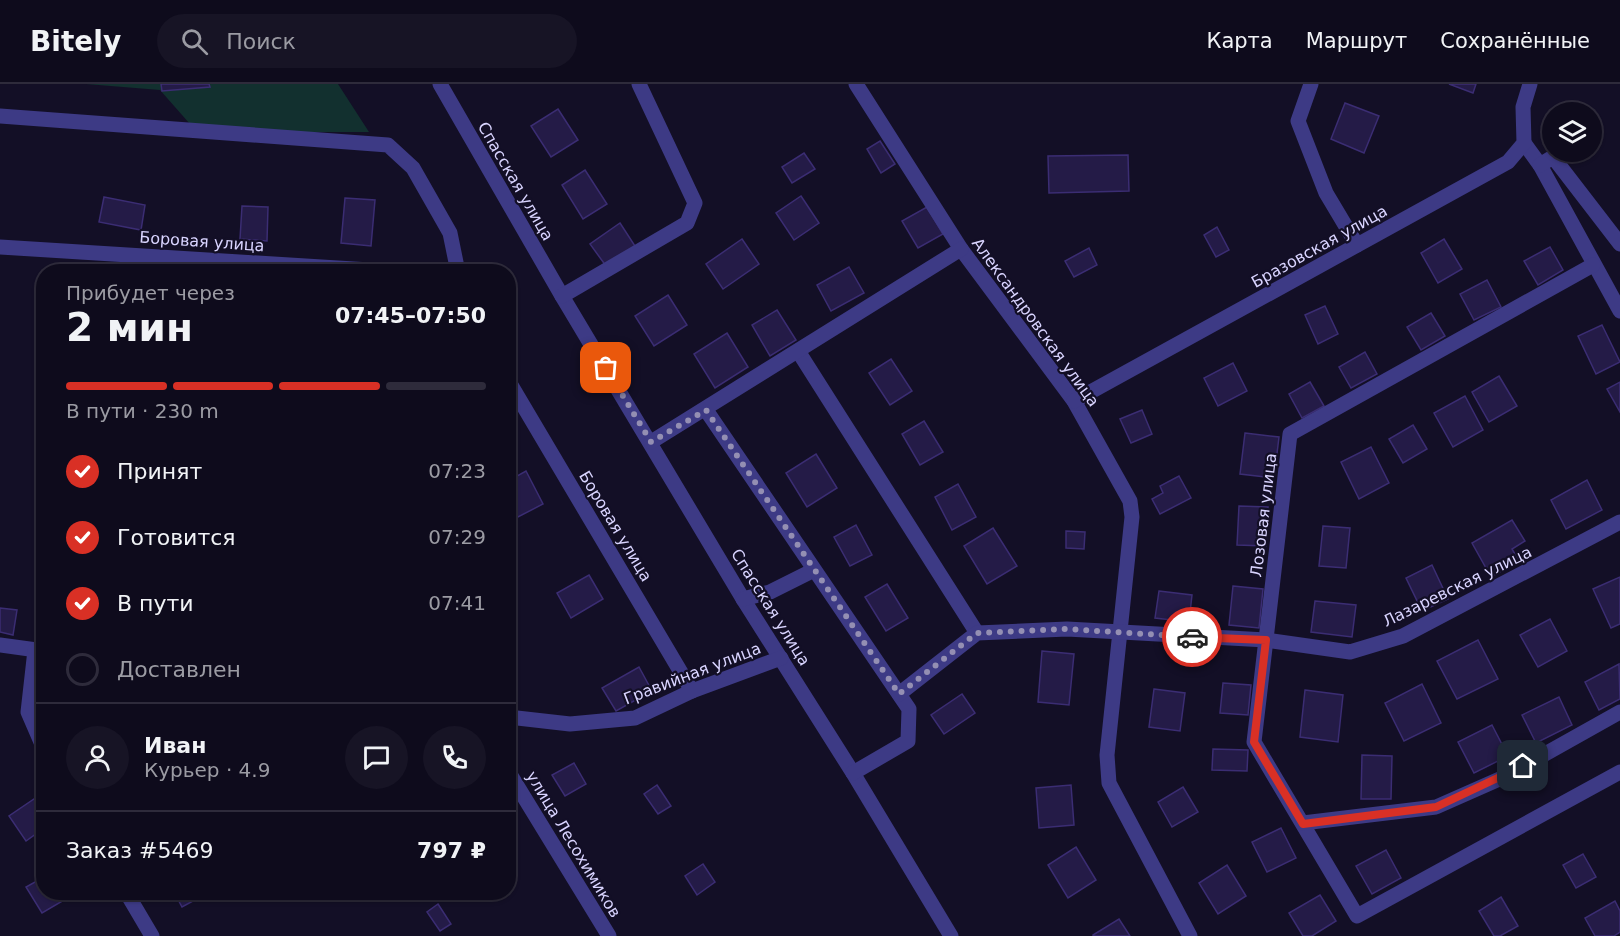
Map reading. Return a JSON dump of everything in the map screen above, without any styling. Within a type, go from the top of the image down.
[{"type":"street","name":"Спасская улица","points":[[440,84],[562,296],[743,598],[853,773],[951,936]]},
{"type":"street","points":[[562,296],[687,224],[695,203],[639,84]]},
{"type":"street","name":"Александровская улица","points":[[856,84],[961,249],[1074,401],[1130,501],[1132,517],[1122,633],[1107,754],[1109,783],[1190,936]]},
{"type":"street","points":[[1530,84],[1523,107],[1524,143],[1540,165],[1593,266],[1620,311]]},
{"type":"street","points":[[1310,87],[1298,122],[1326,193],[1358,245]]},
{"type":"street","points":[[0,116],[388,145],[413,168],[450,233],[456,264]]},
{"type":"street","name":"Бразовская улица","points":[[1074,401],[1508,162],[1524,143]]},
{"type":"street","points":[[1540,165],[1553,158],[1620,244]]},
{"type":"street","name":"Боровая улица","points":[[0,247],[209,264]]},
{"type":"street","points":[[651,442],[706,410],[961,249]]},
{"type":"street","name":"Лозовая улица","points":[[1593,266],[1290,434],[1254,742],[1358,916],[1620,772]]},
{"type":"street","points":[[798,351],[977,633],[899,694]]},
{"type":"street","name":"Боровая улица","points":[[516,394],[692,691]]},
{"type":"street","points":[[706,410],[909,709],[908,741],[853,773]]},
{"type":"street","name":"Лазаревская улица","points":[[977,633],[1067,629],[1266,640],[1350,652],[1403,636],[1620,522]]},
{"type":"street","points":[[743,598],[770,592],[814,570]]},
{"type":"street","points":[[0,645],[36,650]]},
{"type":"street","name":"Гравийная улица","points":[[516,718],[570,724],[635,718],[692,691],[781,658]]},
{"type":"street","points":[[36,667],[28,712],[36,730]]},
{"type":"street","points":[[1303,824],[1436,807],[1504,777],[1620,712]]},
{"type":"street","name":"улица Лесохимиков","points":[[516,784],[609,936]]},
{"type":"street","points":[[131,900],[153,936]]},
{"type":"green space","points":[[86,84],[338,84],[369,132],[197,132],[160,90]]},
{"type":"building","points":[[161,84],[209,84],[210,87],[162,91]]},
{"type":"building","points":[[1449,84],[1476,84],[1473,93]]},
{"type":"building","points":[[1345,103],[1379,116],[1364,153],[1331,139]]},
{"type":"building","points":[[558,109],[578,140],[551,157],[531,126]]},
{"type":"building","points":[[880,141],[895,164],[881,173],[867,149]]},
{"type":"building","points":[[804,153],[815,169],[792,183],[782,167]]},
{"type":"building","points":[[1128,155],[1129,191],[1049,193],[1048,156]]},
{"type":"building","points":[[585,170],[607,204],[583,219],[562,185]]},
{"type":"building","points":[[801,196],[819,223],[794,240],[776,213]]},
{"type":"building","points":[[104,197],[145,205],[141,230],[99,222]]},
{"type":"building","points":[[345,198],[375,200],[371,246],[341,243]]},
{"type":"building","points":[[242,206],[268,207],[267,241],[240,239]]},
{"type":"building","points":[[927,207],[943,234],[918,248],[902,221]]},
{"type":"building","points":[[620,223],[635,246],[606,266],[590,244]]},
{"type":"building","points":[[1217,227],[1229,250],[1216,257],[1204,235]]},
{"type":"building","points":[[742,239],[759,264],[723,289],[706,264]]},
{"type":"building","points":[[1444,239],[1462,269],[1438,283],[1421,253]]},
{"type":"building","points":[[1550,247],[1563,270],[1538,285],[1524,261]]},
{"type":"building","points":[[1089,248],[1097,265],[1074,277],[1065,261]]},
{"type":"building","points":[[849,267],[864,293],[831,311],[817,285]]},
{"type":"building","points":[[1487,280],[1501,307],[1474,320],[1460,294]]},
{"type":"building","points":[[668,295],[687,325],[654,346],[635,316]]},
{"type":"building","points":[[1325,306],[1338,334],[1318,344],[1305,315]]},
{"type":"building","points":[[777,310],[796,340],[770,356],[752,325]]},
{"type":"building","points":[[1431,313],[1445,336],[1421,350],[1407,327]]},
{"type":"building","points":[[1602,325],[1620,362],[1596,374],[1578,336]]},
{"type":"building","points":[[727,333],[748,367],[715,388],[694,354]]},
{"type":"building","points":[[1365,352],[1377,374],[1351,388],[1339,367]]},
{"type":"building","points":[[891,359],[912,391],[890,405],[869,373]]},
{"type":"building","points":[[1233,363],[1247,391],[1218,406],[1204,378]]},
{"type":"building","points":[[1499,376],[1517,406],[1489,422],[1472,392]]},
{"type":"building","points":[[1310,382],[1324,406],[1302,418],[1289,394]]},
{"type":"building","points":[[1620,382],[1620,412],[1607,389]]},
{"type":"building","points":[[1465,396],[1483,430],[1453,447],[1434,413]]},
{"type":"building","points":[[1142,410],[1152,434],[1131,443],[1120,419]]},
{"type":"building","points":[[924,421],[943,452],[920,465],[902,434]]},
{"type":"building","points":[[1413,425],[1427,449],[1403,463],[1389,439]]},
{"type":"building","points":[[1245,433],[1279,437],[1274,478],[1240,474]]},
{"type":"building","points":[[1371,447],[1389,483],[1359,499],[1341,462]]},
{"type":"building","points":[[816,454],[837,488],[807,507],[786,473]]},
{"type":"building","points":[[526,471],[543,504],[516,518],[516,477]]},
{"type":"building","points":[[1179,476],[1191,498],[1160,514],[1152,499],[1163,493],[1160,486]]},
{"type":"building","points":[[1587,480],[1602,510],[1566,529],[1551,500]]},
{"type":"building","points":[[958,484],[976,517],[952,530],[935,497]]},
{"type":"building","points":[[1239,506],[1268,507],[1266,546],[1237,545]]},
{"type":"building","points":[[1512,520],[1525,541],[1512,549],[1519,561],[1491,577],[1472,543]]},
{"type":"building","points":[[856,525],[872,555],[850,566],[834,537]]},
{"type":"building","points":[[1323,526],[1350,528],[1346,568],[1319,566]]},
{"type":"building","points":[[993,528],[1017,566],[987,584],[964,546]]},
{"type":"building","points":[[1066,531],[1085,532],[1084,549],[1066,548]]},
{"type":"building","points":[[1432,565],[1448,599],[1422,611],[1406,578]]},
{"type":"building","points":[[589,575],[603,599],[571,618],[557,593]]},
{"type":"building","points":[[1620,577],[1620,624],[1611,628],[1593,589]]},
{"type":"building","points":[[887,584],[908,618],[886,631],[865,597]]},
{"type":"building","points":[[1233,586],[1263,589],[1259,628],[1229,625]]},
{"type":"building","points":[[1159,591],[1192,595],[1189,622],[1155,618]]},
{"type":"building","points":[[1315,601],[1356,605],[1352,637],[1311,632]]},
{"type":"building","points":[[0,608],[17,610],[13,635],[0,632]]},
{"type":"building","points":[[1550,619],[1567,651],[1538,667],[1520,635]]},
{"type":"building","points":[[1478,640],[1498,679],[1457,699],[1437,661]]},
{"type":"building","points":[[1042,651],[1074,654],[1069,705],[1038,702]]},
{"type":"building","points":[[1619,664],[1620,699],[1599,710],[1585,682]]},
{"type":"building","points":[[639,667],[652,691],[616,711],[602,688]]},
{"type":"building","points":[[1223,683],[1251,685],[1248,715],[1220,713]]},
{"type":"building","points":[[1422,684],[1441,723],[1404,741],[1385,703]]},
{"type":"building","points":[[1154,689],[1185,693],[1180,731],[1149,727]]},
{"type":"building","points":[[1305,690],[1343,695],[1338,742],[1300,737]]},
{"type":"building","points":[[962,694],[975,713],[944,734],[931,715]]},
{"type":"building","points":[[1559,697],[1572,725],[1536,743],[1522,715]]},
{"type":"building","points":[[1492,725],[1508,756],[1474,773],[1458,742]]},
{"type":"building","points":[[1213,749],[1248,750],[1247,771],[1212,770]]},
{"type":"building","points":[[1362,755],[1392,756],[1391,799],[1361,799]]},
{"type":"building","points":[[574,763],[586,784],[565,796],[552,775]]},
{"type":"building","points":[[657,785],[671,806],[658,814],[644,794]]},
{"type":"building","points":[[1071,785],[1074,825],[1039,828],[1036,788]]},
{"type":"building","points":[[1183,787],[1198,812],[1172,827],[1158,802]]},
{"type":"building","points":[[34,799],[36,802],[36,834],[26,841],[9,816]]},
{"type":"building","points":[[1281,828],[1296,858],[1267,872],[1252,842]]},
{"type":"building","points":[[1076,847],[1096,880],[1068,898],[1048,865]]},
{"type":"building","points":[[1386,850],[1401,878],[1372,894],[1356,866]]},
{"type":"building","points":[[1583,854],[1596,877],[1576,888],[1563,865]]},
{"type":"building","points":[[703,864],[715,882],[697,895],[685,876]]},
{"type":"building","points":[[1227,865],[1246,896],[1218,914],[1199,883]]},
{"type":"building","points":[[36,881],[36,900],[64,900],[42,913],[26,887]]},
{"type":"building","points":[[1320,895],[1336,921],[1312,936],[1303,936],[1289,913]]},
{"type":"building","points":[[1501,897],[1518,926],[1500,936],[1494,936],[1479,911]]},
{"type":"building","points":[[178,900],[195,900],[182,907]]},
{"type":"building","points":[[1615,901],[1620,911],[1620,932],[1614,936],[1595,936],[1585,918]]},
{"type":"building","points":[[438,904],[451,924],[440,931],[427,912]]},
{"type":"building","points":[[1119,919],[1130,936],[1093,936],[1093,935]]},
{"type":"way so far","points":[[606,368],[651,442],[706,410],[899,694],[977,633],[1067,629],[1192,637]]},
{"type":"route","points":[[1192,637],[1266,640],[1254,742],[1303,824],[1436,807],[1504,777],[1523,766]]}]
